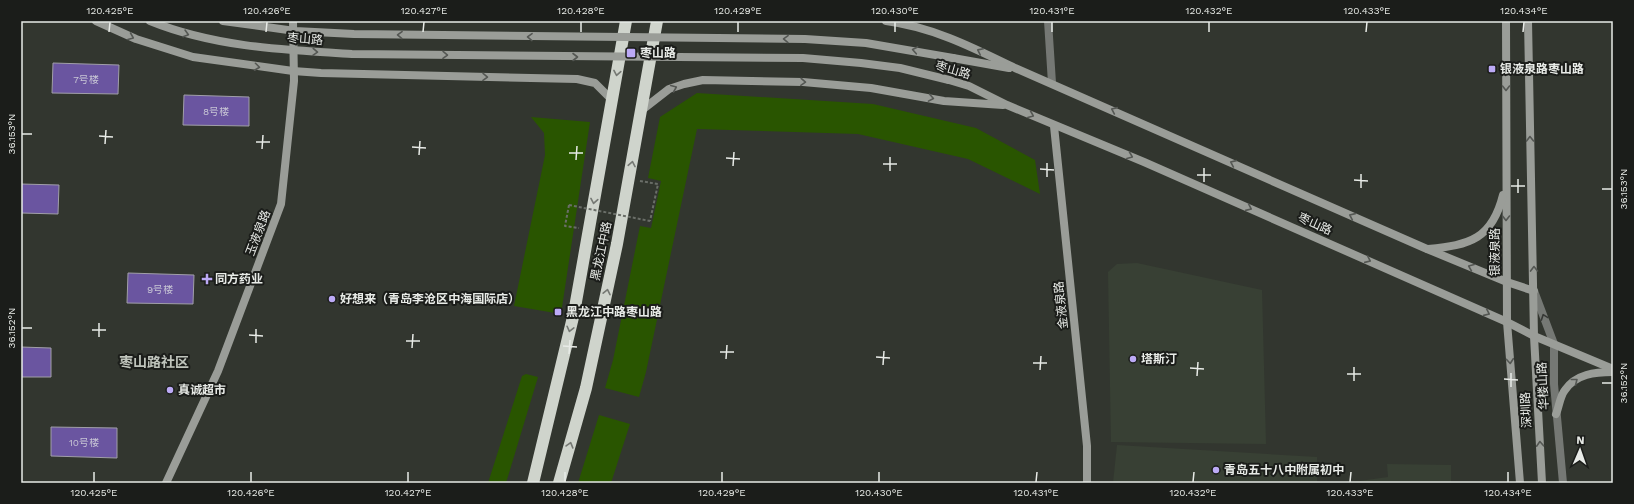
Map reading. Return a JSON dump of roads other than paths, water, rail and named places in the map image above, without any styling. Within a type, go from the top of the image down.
[{"type":"highway","name":"黑龙江中路","points":[[533,483],[574,314],[626,21]]},
{"type":"highway","name":"黑龙江中路","points":[[559,483],[586,388],[617,244],[657,21]]},
{"type":"main road","points":[[96,21],[136,39],[193,57],[293,71],[321,73],[577,79],[595,84],[612,100]]},
{"type":"main road","name":"枣山路","points":[[150,21],[198,37],[292,51],[376,54],[803,58],[884,66],[949,80],[969,86],[1054,126],[1144,162],[1613,370]]},
{"type":"main road","name":"枣山路","points":[[223,21],[296,31],[354,34],[805,39],[866,43],[903,48],[990,66],[1016,68]]},
{"type":"main road","name":"玉液泉路","points":[[166,483],[218,371],[281,204],[293,71],[293,21]]},
{"type":"main road","name":"枣山路","points":[[886,21],[932,32],[961,42],[1016,68],[1427,249],[1506,282],[1534,291]]},
{"type":"main road","name":"银液泉路","points":[[1506,21],[1507,322],[1520,483]]},
{"type":"main road","points":[[1528,21],[1534,336]]},
{"type":"main road","name":"枣山路","points":[[642,110],[669,89],[703,80],[803,82],[871,88],[944,100],[1007,105]]},
{"type":"main road","name":"金液泉路","points":[[1054,126],[1087,446],[1087,483]]},
{"type":"main road","points":[[1427,249],[1452,246],[1468,242],[1481,235],[1494,221],[1499,210],[1506,182]]},
{"type":"main road","name":"深圳路","points":[[1534,336],[1542,483]]},
{"type":"main road","points":[[1556,414],[1564,390],[1578,378],[1595,372],[1613,370]]},
{"type":"street","points":[[1048,21],[1052,83]]},
{"type":"street","name":"华楼山路","points":[[1534,291],[1554,344],[1554,384],[1563,483]]},
{"type":"place","name":"枣山路","points":[[631,53]]},
{"type":"place","name":"银液泉路枣山路","points":[[1492,69]]},
{"type":"place","name":"同方药业","points":[[207,279]]},
{"type":"place","name":"好想来（青岛李沧区中海国际店）","points":[[332,299]]},
{"type":"place","name":"黑龙江中路枣山路","points":[[558,312]]},
{"type":"place","name":"塔斯汀","points":[[1133,359]]},
{"type":"place","name":"真诚超市","points":[[170,390]]},
{"type":"place","name":"青岛五十八中附属初中","points":[[1216,470]]},
{"type":"district","name":"枣山路社区","points":[[154,362]]}]
